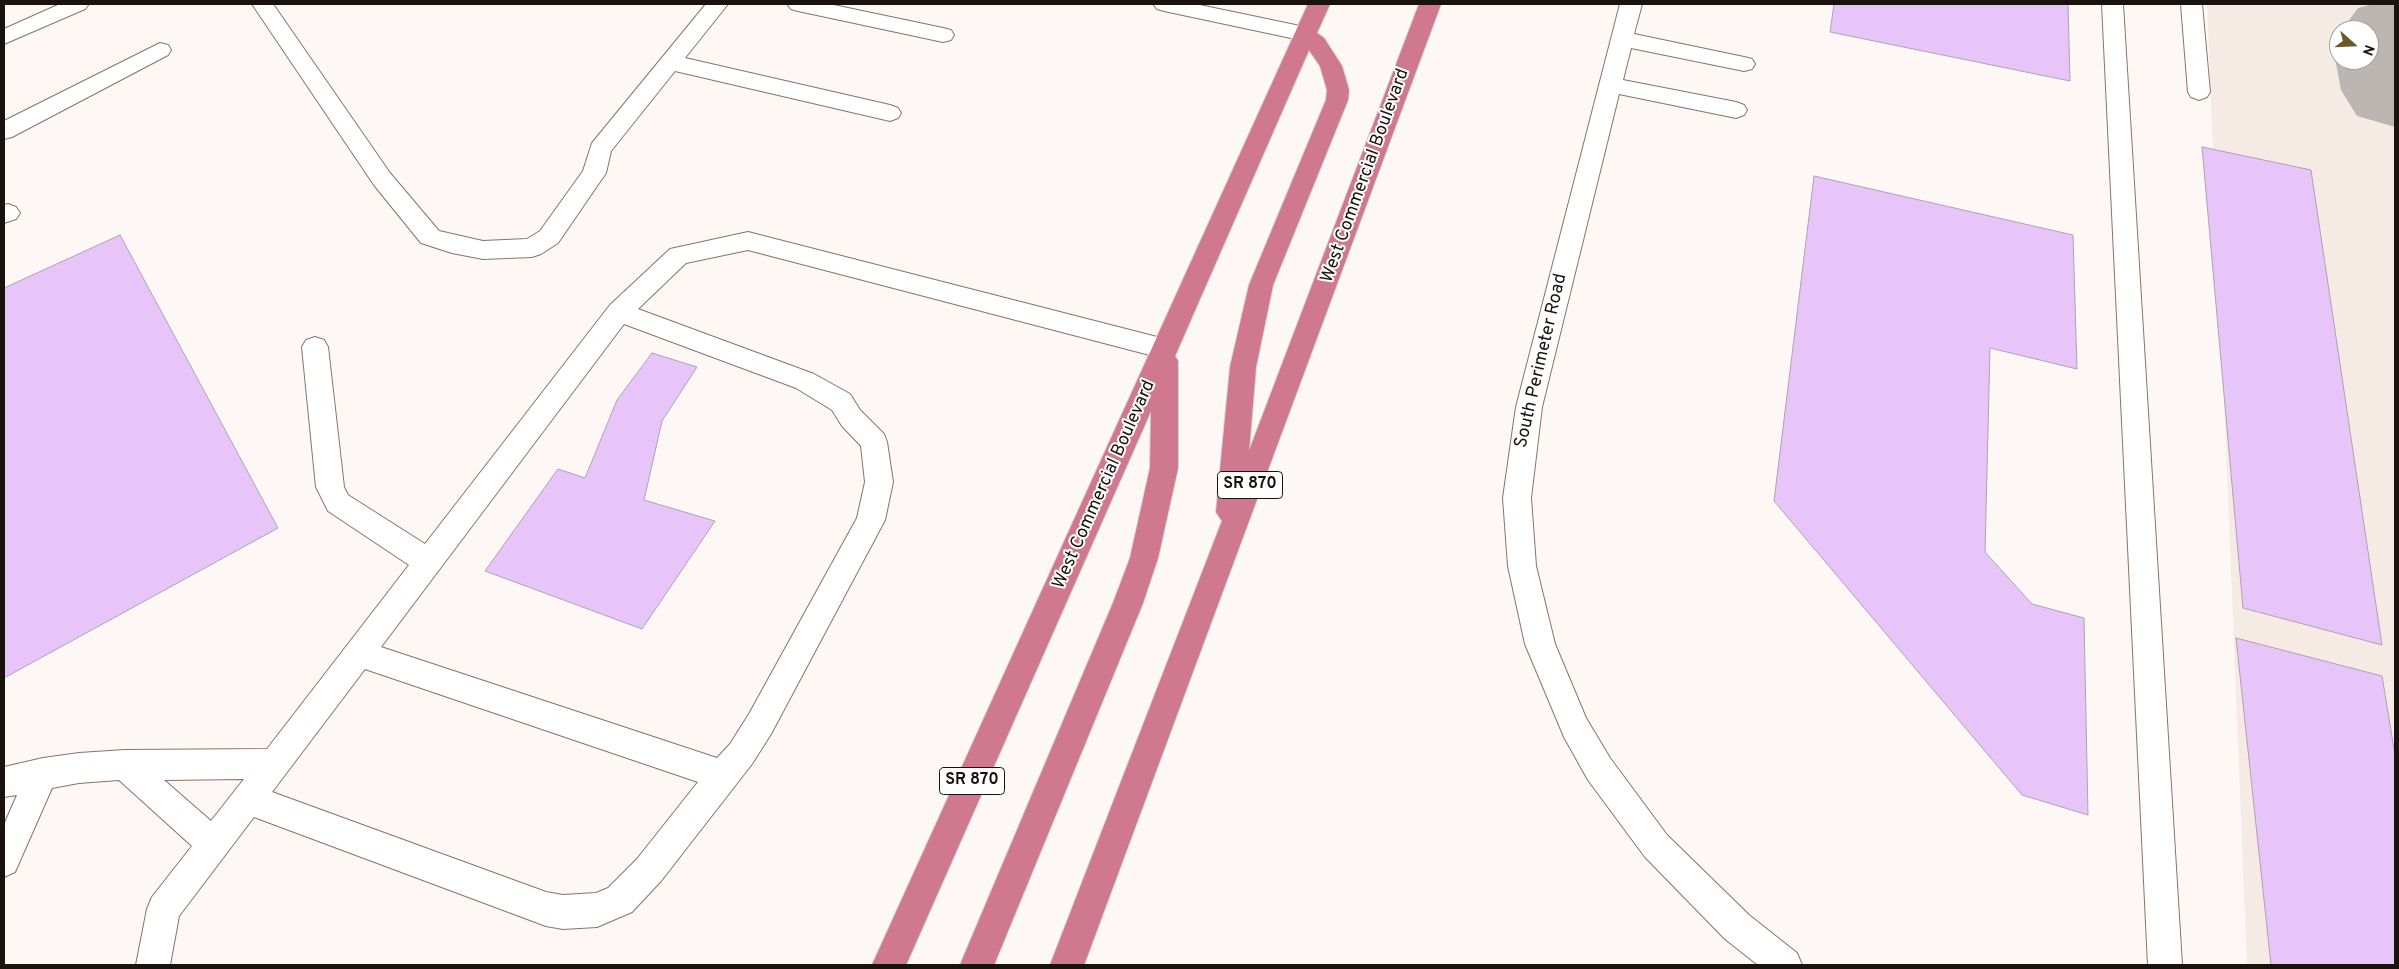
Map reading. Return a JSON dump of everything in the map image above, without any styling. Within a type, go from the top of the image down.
[{"type":"highway","name":"West Commercial Boulevard","points":[[889,965],[1319,4]]},
{"type":"highway","name":"West Commercial Boulevard","points":[[1067,965],[1228,546],[1430,4]]},
{"type":"highway","points":[[1228,546],[1242,367],[1260,292],[1269,263],[1337,100],[1338,90],[1332,66],[1316,43],[1305,34]]},
{"type":"highway","points":[[978,965],[1128,603],[1144,558],[1164,468],[1165,349]]},
{"type":"street","points":[[4,37],[78,4]]},
{"type":"street","points":[[262,4],[382,179],[430,237],[452,244],[483,250],[532,248],[549,237],[594,173],[600,149],[717,4]]},
{"type":"street","points":[[798,4],[943,35]]},
{"type":"street","points":[[1164,4],[1305,34]]},
{"type":"street","name":"South Perimeter Road","points":[[1631,4],[1528,407],[1518,470],[1517,498],[1522,566],[1540,644],[1575,727],[1599,769],[1656,846],[1737,926],[1785,965]]},
{"type":"street","points":[[2112,4],[2165,965]]},
{"type":"street","points":[[2190,4],[2199,92]]},
{"type":"street","points":[[1622,39],[1744,64]]},
{"type":"street","points":[[4,131],[160,50]]},
{"type":"street","points":[[670,62],[890,113]]},
{"type":"street","points":[[1610,84],[1736,110]]},
{"type":"street","points":[[153,965],[164,910],[619,312],[679,255],[748,241],[1165,349]]},
{"type":"street","points":[[248,799],[546,910],[563,912],[597,910],[620,900],[650,870],[741,754],[760,724],[871,520],[879,482],[874,442],[852,418],[841,402],[805,381],[619,312]]},
{"type":"street","points":[[315,347],[330,487],[338,503],[351,514],[429,562]]},
{"type":"street","points":[[359,653],[723,775]]},
{"type":"street","points":[[4,782],[43,773],[124,765],[275,764]]},
{"type":"street","points":[[124,765],[213,844]]},
{"type":"street","points":[[4,861],[43,773]]},
{"type":"shaded area","points":[[2207,4],[2395,4],[2395,965],[2247,965],[2223,376],[2202,147],[2213,149]]},
{"type":"building","points":[[1834,4],[2068,4],[2070,81],[1830,32]]},
{"type":"building","points":[[2202,147],[2311,170],[2382,645],[2243,608]]},
{"type":"building","points":[[1814,176],[2073,235],[2077,369],[1990,348],[1985,552],[2032,604],[2084,618],[2088,815],[2022,795],[1774,501]]},
{"type":"building","points":[[120,235],[278,528],[4,678],[4,288]]},
{"type":"building","points":[[652,353],[697,367],[662,421],[644,500],[715,521],[642,629],[485,571],[558,469],[585,478],[617,400]]},
{"type":"building","points":[[2236,638],[2382,676],[2395,755],[2395,965],[2271,965]]},
{"type":"taxiway","points":[[2395,32],[2390,37],[2387,53],[2395,90]]}]
